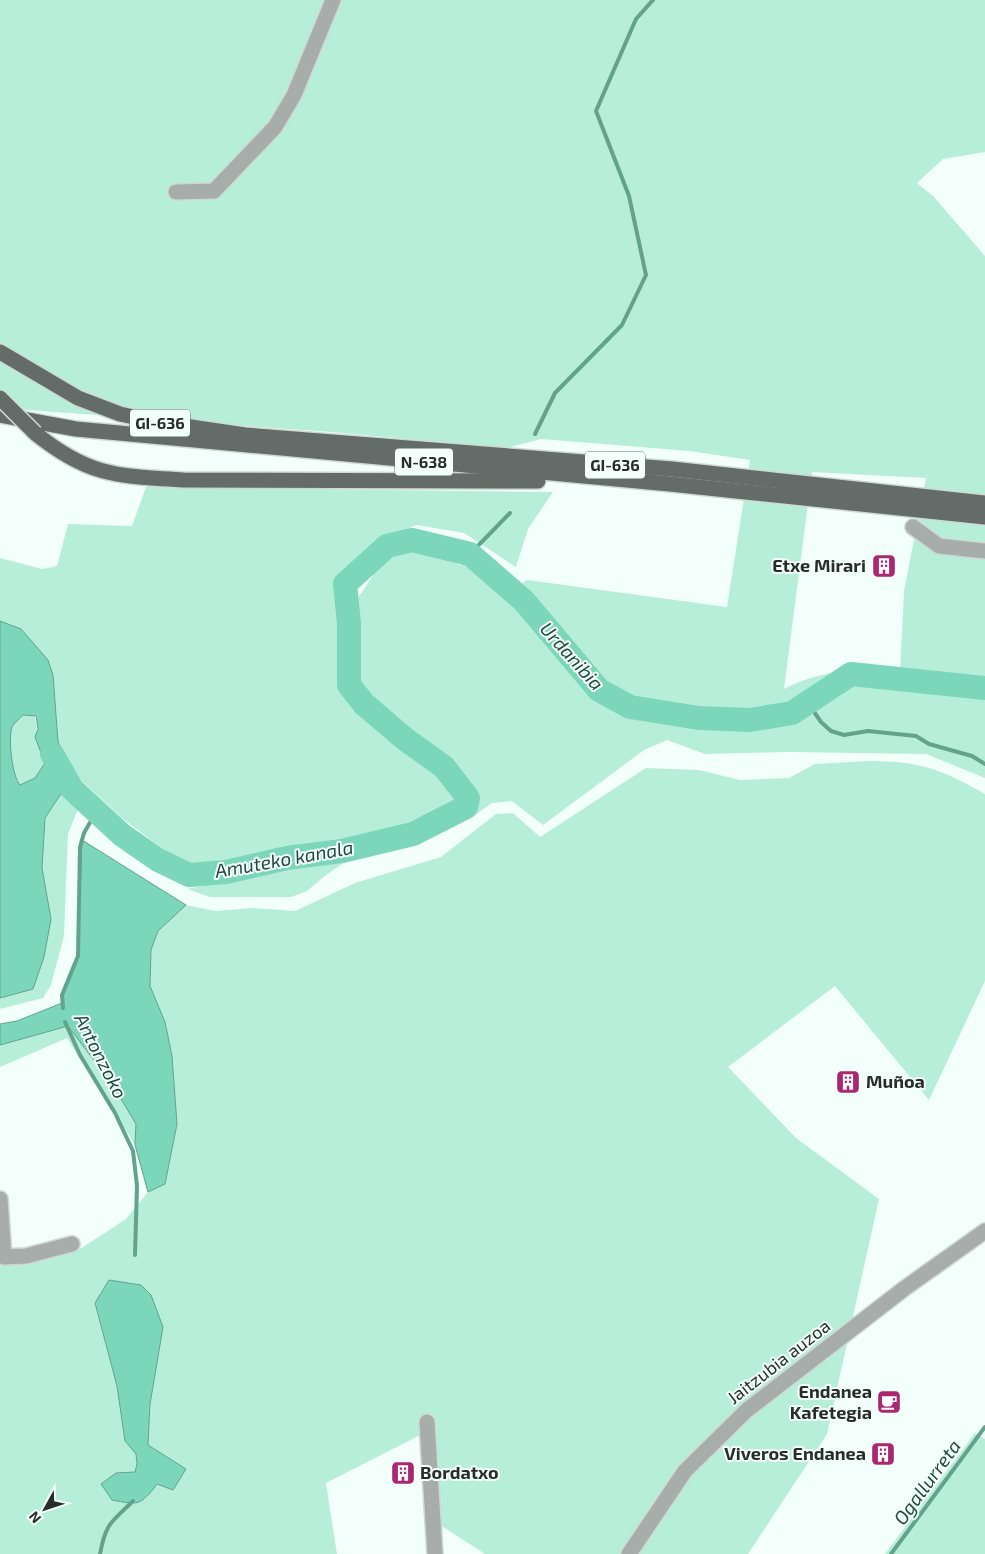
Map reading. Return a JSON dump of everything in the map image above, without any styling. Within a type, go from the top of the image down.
[{"type":"main road","name":"GI-636","points":[[0,352],[78,398],[120,414],[157,422],[245,435],[672,469],[985,503]]},
{"type":"main road","name":"GI-636","points":[[0,398],[35,433],[61,454],[86,467],[114,475],[183,480],[544,481],[670,484],[985,517]]},
{"type":"main road","name":"N-638","points":[[0,415],[76,429],[670,484]]},
{"type":"main road","name":"N-638","points":[[178,439],[245,435]]},
{"type":"street","points":[[176,192],[214,191],[275,127],[294,94],[333,0]]},
{"type":"street","points":[[913,527],[939,546],[985,551]]},
{"type":"street","points":[[0,1199],[2,1257],[26,1256],[72,1244]]},
{"type":"street","name":"Jaitzubia auzoa","points":[[629,1554],[685,1471],[740,1416],[904,1288],[985,1231]]},
{"type":"street","points":[[427,1422],[435,1554]]},
{"type":"shaded area","points":[[0,0],[985,0],[985,152],[943,159],[917,183],[934,197],[985,256],[985,778],[926,754],[788,752],[705,754],[667,740],[644,750],[543,825],[512,801],[492,803],[471,818],[468,814],[476,794],[454,766],[362,693],[354,669],[354,602],[383,561],[400,550],[415,548],[444,553],[459,565],[466,561],[554,644],[585,686],[609,701],[602,682],[520,584],[527,580],[727,607],[750,460],[690,451],[541,439],[507,448],[331,432],[0,408]],"holes":[[[812,472],[926,478],[904,591],[900,671],[855,671],[826,674],[798,682],[784,689]]]},
{"type":"shaded area","points":[[146,487],[553,492],[528,529],[516,567],[464,533],[417,525],[374,541],[339,586],[342,687],[363,716],[436,770],[457,796],[448,808],[374,836],[271,854],[184,865],[122,818],[74,774],[58,742],[53,675],[21,629],[0,621],[0,558],[42,569],[57,566],[68,524],[132,526]]},
{"type":"shaded area","points":[[0,651],[31,706],[37,728],[35,737],[47,767],[63,793],[78,809],[68,834],[64,936],[51,985],[43,998],[0,1009]]},
{"type":"shaded area","points":[[886,761],[916,765],[955,778],[985,794],[985,981],[929,1100],[835,986],[728,1067],[796,1138],[879,1199],[827,1434],[748,1554],[485,1554],[434,1521],[430,1430],[326,1483],[337,1554],[0,1554],[0,1231],[5,1265],[80,1249],[126,1219],[148,1192],[165,1184],[177,1124],[172,1056],[165,1022],[150,986],[151,950],[158,931],[186,905],[215,911],[254,908],[295,911],[355,883],[441,857],[496,814],[513,813],[540,837],[646,768],[699,770],[740,780],[789,778],[815,764]],"holes":[[[109,1280],[150,1404],[148,1445],[157,1484],[145,1500],[116,1473],[135,1472],[137,1464],[136,1453],[125,1440],[117,1386],[95,1303]]]},
{"type":"shaded area","points":[[351,858],[307,891],[291,897],[210,897],[187,889],[312,863]]},
{"type":"shaded area","points":[[68,1025],[114,1087],[136,1124],[135,1145],[67,1038],[0,1067],[0,1045]]},
{"type":"shaded area","points":[[975,1433],[985,1439],[985,1554],[885,1554]]},
{"type":"water","points":[[0,621],[21,629],[48,660],[53,675],[58,742],[74,774],[45,818],[42,868],[51,919],[44,957],[33,989],[0,998]],"holes":[[[23,715],[36,716],[38,729],[35,737],[45,763],[35,778],[20,785],[15,774],[12,757],[10,740],[12,727]]]},
{"type":"water","points":[[82,840],[186,905],[158,931],[151,950],[150,986],[165,1022],[172,1056],[177,1124],[165,1184],[148,1192],[135,1145],[136,1124],[114,1087],[68,1026],[0,1045],[0,1024],[17,1021],[62,1003],[62,995],[78,956]]},
{"type":"water","points":[[109,1280],[141,1285],[151,1295],[163,1327],[150,1404],[148,1445],[186,1469],[173,1490],[157,1484],[143,1500],[133,1503],[112,1500],[101,1484],[116,1473],[135,1472],[137,1464],[136,1454],[125,1441],[117,1386],[95,1303]]},
{"type":"waterway","points":[[535,434],[555,393],[622,325],[646,275],[629,196],[596,111],[636,19],[653,0]]},
{"type":"waterway","points":[[470,554],[510,513]]},
{"type":"waterway","name":"Urdanibia","points":[[52,754],[72,789],[122,835],[158,860],[189,875],[226,872],[287,858],[342,851],[413,834],[466,807],[468,798],[444,767],[405,739],[364,704],[349,685],[349,624],[345,584],[387,546],[412,540],[470,554],[524,601],[599,690],[630,707],[699,718],[750,720],[792,713],[851,674],[985,688]]},
{"type":"waterway","name":"Ogallurreta","points":[[808,703],[821,722],[831,731],[844,735],[868,731],[916,736],[929,744],[972,756],[985,764]]},
{"type":"waterway","name":"Antonzoko","points":[[63,1008],[62,995],[78,956],[80,847],[84,833],[96,812]]},
{"type":"waterway","name":"Antonzoko","points":[[65,1022],[80,1055],[115,1113],[133,1151],[137,1186],[135,1255]]},
{"type":"waterway","name":"Ogallurreta","points":[[891,1554],[985,1427]]},
{"type":"waterway","name":"Antonzoko","points":[[100,1554],[110,1524],[133,1501]]},
{"type":"place","name":"Etxe Mirari","points":[[884,566]]},
{"type":"place","name":"Muñoa","points":[[848,1082]]},
{"type":"place","name":"Endanea Kafetegia","points":[[889,1402]]},
{"type":"place","name":"Viveros Endanea","points":[[883,1454]]},
{"type":"place","name":"Bordatxo","points":[[403,1473]]},
{"type":"water label","name":"Amuteko kanala","points":[[284,859]]}]
